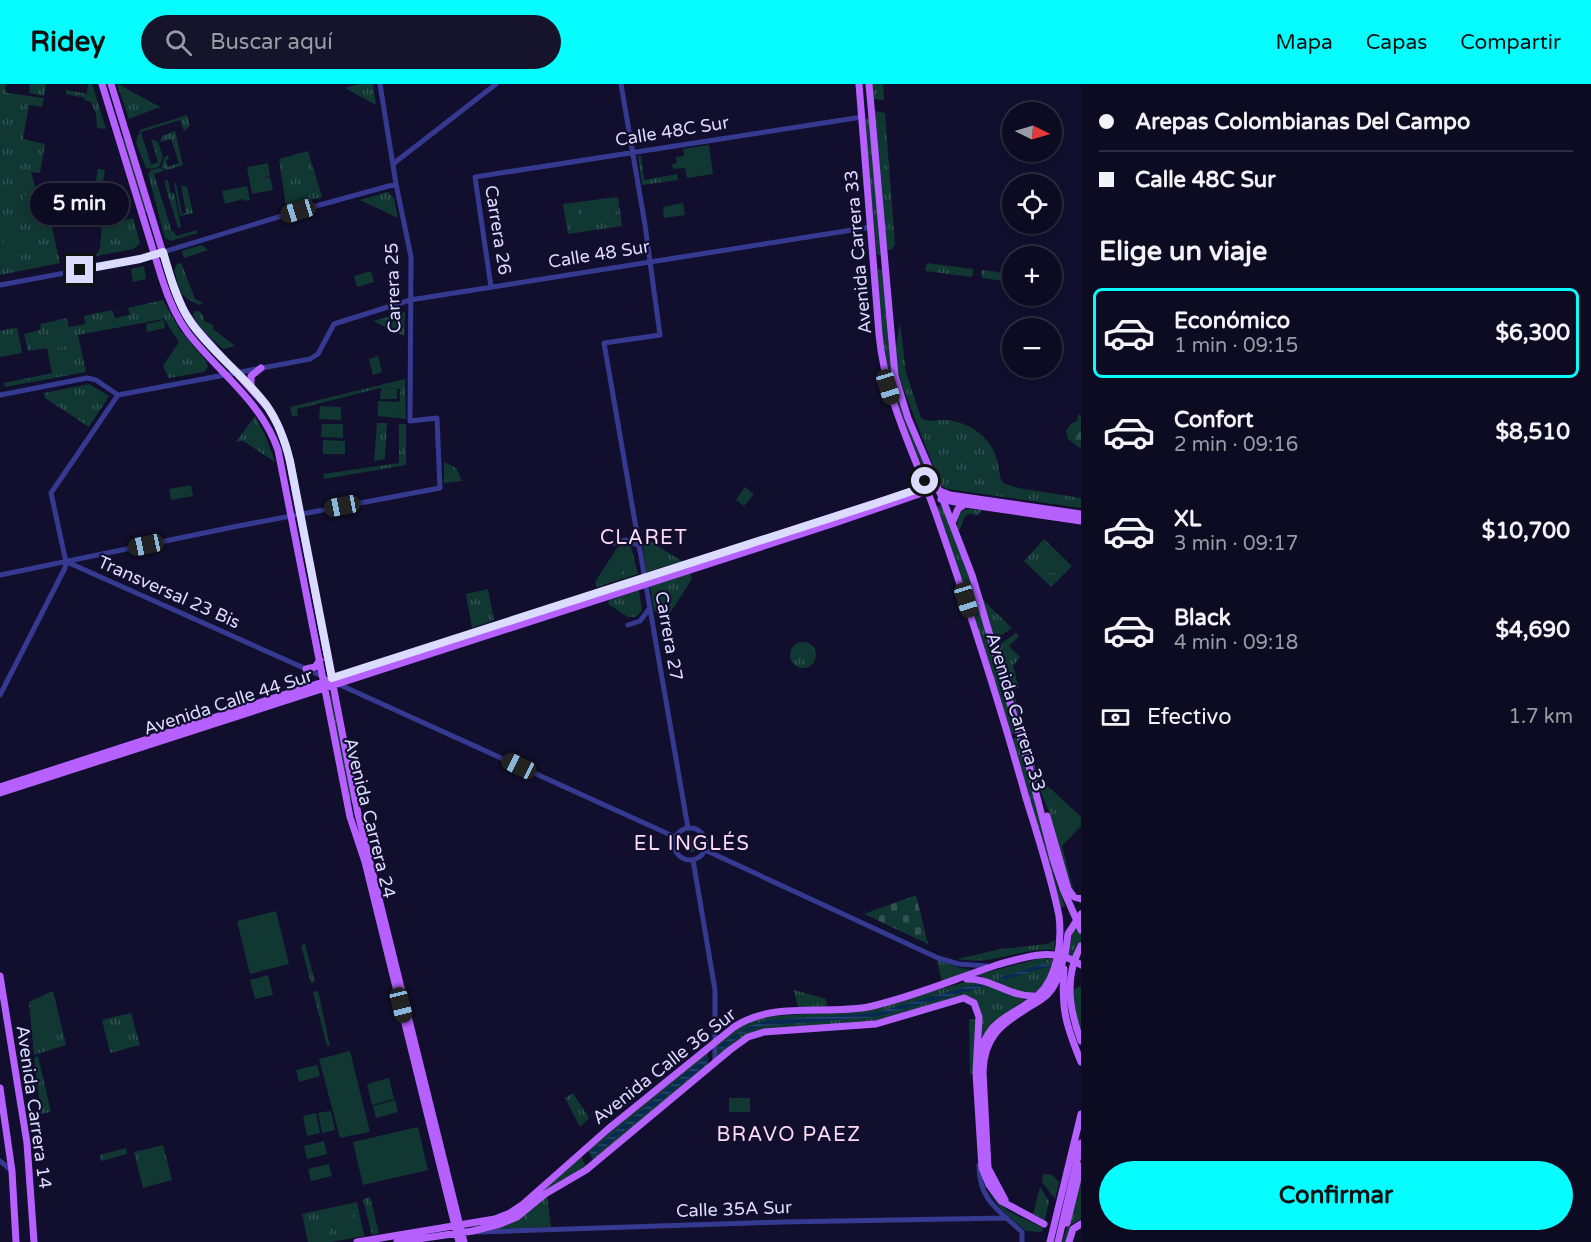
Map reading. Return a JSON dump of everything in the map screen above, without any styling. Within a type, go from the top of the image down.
[{"type":"main road","name":"Avenida Carrera 24","points":[[102,84],[166,292],[179,319],[195,341],[253,403],[272,435],[280,456],[320,660],[329,681]]},
{"type":"main road","name":"Avenida Carrera 24","points":[[111,84],[177,296],[186,315],[195,328],[267,407],[283,437],[301,514],[350,818],[365,862],[458,1229],[459,1242]]},
{"type":"main road","name":"Avenida Carrera 33","points":[[859,84],[880,348],[885,375],[905,438],[928,488],[965,598],[1005,725],[1058,910],[1060,929],[1055,963],[1048,982],[1036,996]]},
{"type":"main road","name":"Avenida Carrera 33","points":[[869,84],[895,376],[912,427],[942,496],[972,575],[1035,789],[1053,859],[1081,930]]},
{"type":"main road","points":[[862,117],[871,108]]},
{"type":"main road","points":[[251,388],[251,376],[261,368]]},
{"type":"main road","points":[[928,488],[965,504],[1081,521]]},
{"type":"main road","name":"Avenida Calle 44 Sur","points":[[0,786],[645,581],[928,488]]},
{"type":"main road","points":[[942,496],[1081,514]]},
{"type":"main road","points":[[952,524],[958,509],[965,504]]},
{"type":"main road","points":[[306,669],[315,666],[320,660]]},
{"type":"main road","name":"Avenida Calle 44 Sur","points":[[0,793],[329,681]]},
{"type":"main road","points":[[1035,789],[1049,824],[1068,889],[1074,897],[1081,899]]},
{"type":"main road","points":[[1012,1207],[1001,1195],[988,1168],[983,1072],[986,1049],[999,1029],[1049,993],[1058,979],[1070,929],[1081,914]]},
{"type":"main road","points":[[1081,946],[1071,972],[1070,995],[1073,1019],[1081,1041]]},
{"type":"main road","points":[[1065,950],[1063,1006],[1081,1062]]},
{"type":"main road","name":"Avenida Calle 36 Sur","points":[[397,1242],[495,1219],[518,1209],[608,1129],[715,1045],[740,1022],[763,1014],[863,1008],[928,990],[997,965],[1045,954],[1067,958],[1081,965]]},
{"type":"main road","name":"Avenida Carrera 14","points":[[0,976],[27,1143],[34,1242]]},
{"type":"main road","points":[[958,980],[985,981],[1020,995],[1036,996]]},
{"type":"main road","points":[[1036,996],[1007,1014],[993,1026],[983,1042],[977,1060],[980,1152],[982,1168],[989,1185],[1001,1201],[1044,1224]]},
{"type":"main road","name":"Avenida Calle 36 Sur","points":[[357,1242],[508,1221],[545,1194],[579,1175],[715,1060],[743,1040],[758,1033],[869,1025],[967,998],[974,1003],[978,1013],[977,1060]]},
{"type":"main road","name":"Avenida Carrera 14","points":[[0,1088],[12,1171],[17,1242]]},
{"type":"main road","points":[[1050,1242],[1081,1114]]},
{"type":"main road","points":[[1059,1242],[1081,1143]]},
{"type":"main road","points":[[1059,1242],[1081,1166]]},
{"type":"main road","points":[[1073,1241],[1073,1229],[1081,1224]]},
{"type":"main road","name":"Avenida Carrera 24","points":[[458,1229],[464,1242]]},
{"type":"street","name":"Carrera 25","points":[[301,514],[440,488],[437,418],[410,421],[411,257],[396,184],[380,84]]},
{"type":"street","points":[[393,164],[496,84]]},
{"type":"street","points":[[621,84],[650,261]]},
{"type":"street","name":"Calle 48C Sur","points":[[475,177],[862,117]]},
{"type":"street","name":"Carrera 26","points":[[475,177],[491,287]]},
{"type":"street","points":[[0,285],[154,255],[396,184]]},
{"type":"street","name":"Calle 48 Sur","points":[[261,368],[317,356],[334,324],[410,300],[871,227]]},
{"type":"street","name":"Carrera 27","points":[[650,261],[660,335],[604,343],[688,828]]},
{"type":"street","points":[[0,694],[62,575],[66,562],[51,493],[118,395],[261,368]]},
{"type":"street","points":[[0,395],[87,378],[96,380],[118,395]]},
{"type":"street","points":[[0,575],[301,514]]},
{"type":"street","points":[[614,543],[626,540],[638,545]]},
{"type":"street","name":"Transversal 23 Bis","points":[[66,562],[675,837]]},
{"type":"street","points":[[628,625],[640,621],[649,608]]},
{"type":"street","points":[[688,828],[697,829],[705,840],[705,850],[693,860],[685,860],[676,853],[674,845],[675,837],[680,831],[688,828]]},
{"type":"street","points":[[705,850],[948,962],[971,966],[997,965]]},
{"type":"street","points":[[693,860],[715,990],[715,1060]]},
{"type":"street","points":[[980,1152],[979,1168],[982,1189],[988,1200],[1022,1232],[1022,1242]]},
{"type":"street","points":[[0,1161],[12,1171]]},
{"type":"street","name":"Calle 35A Sur","points":[[458,1229],[1007,1218]]},
{"type":"green space","points":[[0,84],[7,84],[5,87],[7,93],[44,98],[42,107],[29,105],[23,139],[45,144],[40,173],[31,172],[45,219],[50,219],[60,263],[0,275]]},
{"type":"green space","points":[[30,84],[46,84],[44,96],[29,93]]},
{"type":"green space","points":[[88,84],[92,84],[106,129],[97,128],[96,114],[91,102],[84,100],[85,98],[66,94],[66,90],[87,94]]},
{"type":"green space","points":[[118,84],[160,107],[129,119]]},
{"type":"green space","points":[[359,84],[373,84],[376,105],[345,88]]},
{"type":"green space","points":[[872,84],[883,84],[884,100],[873,99]]},
{"type":"green space","points":[[874,111],[885,113],[895,245],[891,250],[886,250]]},
{"type":"green space","points":[[187,115],[190,126],[184,131],[180,120],[141,132],[151,165],[158,162],[151,139],[158,142],[163,157],[159,167],[146,168],[136,143],[140,130]]},
{"type":"green space","points":[[869,117],[881,255],[877,255],[864,120]]},
{"type":"green space","points":[[175,131],[183,165],[167,170],[161,167],[168,155],[169,159],[166,160],[168,167],[179,163],[171,139],[160,142],[162,136]]},
{"type":"green space","points":[[125,137],[148,212],[144,213],[121,138]]},
{"type":"green space","points":[[709,145],[713,174],[687,178],[685,168],[673,169],[672,164],[677,163],[676,157],[684,156],[683,149]]},
{"type":"green space","points":[[308,151],[322,197],[286,206],[279,159]]},
{"type":"green space","points":[[638,156],[641,156],[644,180],[677,174],[678,180],[642,185]]},
{"type":"green space","points":[[268,163],[270,176],[262,178],[270,177],[273,190],[252,194],[247,167]]},
{"type":"green space","points":[[160,168],[165,170],[154,174],[172,232],[174,231],[176,236],[197,230],[197,233],[171,241],[165,238],[148,174],[151,170]]},
{"type":"green space","points":[[98,169],[105,170],[101,193],[94,192]]},
{"type":"green space","points":[[168,180],[171,193],[174,193],[181,227],[178,228],[164,181]]},
{"type":"green space","points":[[174,183],[176,183],[182,214],[186,213],[181,185],[187,187],[193,213],[180,216]]},
{"type":"green space","points":[[247,186],[250,200],[244,201],[243,199],[225,204],[222,191]]},
{"type":"green space","points":[[105,190],[114,223],[133,218],[140,243],[134,249],[96,256],[100,248]]},
{"type":"green space","points":[[388,192],[394,198],[398,218],[360,200]]},
{"type":"green space","points":[[24,195],[32,195],[32,212],[25,213]]},
{"type":"green space","points":[[618,197],[622,226],[568,234],[563,204]]},
{"type":"green space","points":[[614,201],[617,220],[607,221],[604,203]]},
{"type":"green space","points":[[683,203],[685,215],[664,218],[663,207]]},
{"type":"green space","points":[[593,206],[596,225],[585,227],[582,207]]},
{"type":"green space","points":[[21,237],[21,245],[4,246],[3,238]]},
{"type":"green space","points":[[202,245],[208,250],[184,258],[182,251]]},
{"type":"green space","points":[[183,263],[195,299],[203,303],[200,305],[188,299],[181,292],[174,270],[177,264]]},
{"type":"green space","points":[[927,263],[973,269],[973,275],[971,277],[926,271]]},
{"type":"green space","points":[[144,266],[146,279],[133,282],[131,269]]},
{"type":"green space","points":[[877,269],[882,269],[891,370],[896,389],[933,480],[929,481],[906,432],[885,366]]},
{"type":"green space","points":[[371,271],[374,282],[357,287],[354,276]]},
{"type":"green space","points":[[981,271],[1002,273],[1002,281],[982,278]]},
{"type":"green space","points":[[163,300],[180,330],[206,361],[208,367],[204,372],[169,378],[163,366],[179,342],[164,319],[78,335],[86,372],[5,387],[4,383],[52,373],[47,348],[28,351],[24,334],[40,330],[41,324],[67,318],[69,327],[85,324],[84,316],[112,310],[115,318],[130,315],[128,308]]},
{"type":"green space","points":[[195,311],[199,311],[204,321],[213,325],[213,329],[235,346],[223,349],[200,328],[193,315]]},
{"type":"green space","points":[[405,312],[404,336],[373,321]]},
{"type":"green space","points":[[164,320],[165,328],[147,332],[146,324]]},
{"type":"green space","points":[[900,323],[906,372],[921,418],[928,421],[949,420],[968,426],[981,434],[994,452],[1003,483],[1018,488],[1081,498],[1081,508],[947,489],[941,486],[898,375],[895,352]]},
{"type":"green space","points":[[17,327],[22,353],[0,357],[0,331]]},
{"type":"green space","points":[[67,335],[70,345],[52,350],[49,340]]},
{"type":"green space","points":[[378,356],[382,372],[373,375],[369,359]]},
{"type":"green space","points":[[405,379],[406,419],[378,416],[399,415],[400,389],[380,388],[297,409],[298,416],[292,416],[290,407]]},
{"type":"green space","points":[[89,384],[109,396],[89,427],[45,398],[44,393]]},
{"type":"green space","points":[[381,388],[397,389],[397,399],[380,399]]},
{"type":"green space","points":[[378,401],[400,402],[399,415],[378,415]]},
{"type":"green space","points":[[320,406],[341,407],[341,420],[319,419]]},
{"type":"green space","points":[[1078,414],[1081,416],[1081,449],[1068,439],[1066,431],[1071,424],[1077,421]]},
{"type":"green space","points":[[255,416],[275,462],[243,441],[236,442]]},
{"type":"green space","points":[[377,423],[387,423],[385,459],[374,461]]},
{"type":"green space","points":[[322,424],[343,424],[343,438],[321,437]]},
{"type":"green space","points":[[399,424],[406,424],[406,465],[324,479],[323,474],[399,463]]},
{"type":"green space","points":[[323,440],[345,441],[345,454],[323,454]]},
{"type":"green space","points":[[444,462],[456,468],[462,481],[444,483]]},
{"type":"green space","points":[[191,485],[193,496],[171,500],[169,489]]},
{"type":"green space","points":[[745,487],[754,494],[744,506],[736,500]]},
{"type":"green space","points":[[937,506],[943,506],[970,576],[1017,733],[1011,734]]},
{"type":"green space","points":[[966,509],[982,510],[978,515],[965,516],[959,531],[958,515]]},
{"type":"green space","points":[[1044,539],[1072,566],[1051,587],[1024,561]]},
{"type":"green space","points":[[651,542],[682,561],[646,572],[643,547],[645,543]]},
{"type":"green space","points":[[625,544],[631,547],[638,574],[597,587],[595,582],[619,545]]},
{"type":"green space","points":[[619,558],[627,568],[610,582],[602,573]]},
{"type":"green space","points":[[1040,562],[1059,562],[1059,573],[1040,573]]},
{"type":"green space","points":[[688,573],[692,579],[670,613],[665,615],[654,611],[650,586]]},
{"type":"green space","points":[[488,589],[494,620],[472,628],[466,594]]},
{"type":"green space","points":[[639,590],[642,611],[635,617],[628,617],[608,604],[609,600]]},
{"type":"green space","points":[[638,595],[639,614],[629,615],[627,596]]},
{"type":"green space","points":[[982,599],[1012,628],[994,640]]},
{"type":"green space","points":[[1016,633],[1019,636],[1009,646],[1020,657],[1013,666],[1019,688],[1013,690],[1038,777],[1081,817],[1081,826],[1062,846],[1073,889],[1069,886],[1052,820],[1034,774],[996,647]]},
{"type":"green space","points":[[803,642],[812,646],[816,655],[812,664],[803,668],[794,664],[790,655],[794,646]]},
{"type":"green space","points":[[333,696],[353,802],[350,802],[329,697]]},
{"type":"green space","points":[[1018,737],[1057,885],[1065,906],[1061,908],[1012,739]]},
{"type":"green space","points":[[1073,814],[1081,822],[1067,837],[1059,829]]},
{"type":"green space","points":[[691,836],[697,838],[699,844],[697,850],[691,852],[685,850],[683,844],[685,838]]},
{"type":"green space","points":[[916,895],[928,944],[864,914]]},
{"type":"green space","points":[[276,911],[289,964],[250,974],[237,921]]},
{"type":"green space","points":[[1081,919],[1081,941],[1073,957],[1067,955],[1073,930]]},
{"type":"green space","points":[[1055,940],[1054,950],[1030,951],[984,960],[958,959],[1000,949],[1048,944]]},
{"type":"green space","points":[[305,944],[315,982],[311,983],[301,945]]},
{"type":"green space","points":[[1041,958],[1052,959],[1051,970],[1040,988],[1031,994],[1019,993],[977,975]]},
{"type":"green space","points":[[937,960],[960,968],[972,970],[942,983]]},
{"type":"green space","points":[[268,975],[273,995],[255,999],[250,980]]},
{"type":"green space","points":[[965,982],[982,983],[1025,1000],[993,1022],[980,1040],[981,1019],[978,1005],[975,1000],[961,996],[868,1022],[764,1029],[740,1038],[718,1056],[717,1043],[751,1019],[844,1011],[888,1004]]},
{"type":"green space","points":[[1081,986],[1081,1032],[1073,990]]},
{"type":"green space","points":[[794,990],[826,999],[827,1006],[798,1008]]},
{"type":"green space","points":[[53,991],[66,1045],[34,1055],[29,1002]]},
{"type":"green space","points":[[318,991],[330,1046],[327,1046],[313,992]]},
{"type":"green space","points":[[131,1013],[140,1045],[110,1053],[102,1020]]},
{"type":"green space","points":[[34,1018],[52,1018],[52,1029],[34,1030]]},
{"type":"green space","points":[[969,1019],[977,1019],[973,1074],[970,1074]]},
{"type":"green space","points":[[128,1036],[131,1046],[112,1051],[110,1040]]},
{"type":"green space","points":[[350,1051],[370,1132],[340,1138],[319,1059]]},
{"type":"green space","points":[[708,1051],[708,1065],[593,1160],[588,1150]]},
{"type":"green space","points":[[38,1056],[51,1112],[41,1114],[34,1058]]},
{"type":"green space","points":[[317,1065],[320,1076],[299,1082],[296,1070]]},
{"type":"green space","points":[[389,1078],[394,1099],[372,1105],[367,1084]]},
{"type":"green space","points":[[573,1093],[589,1118],[580,1127],[565,1098]]},
{"type":"green space","points":[[729,1098],[750,1098],[750,1112],[729,1112]]},
{"type":"green space","points":[[395,1100],[398,1112],[376,1118],[373,1106]]},
{"type":"green space","points":[[331,1111],[335,1130],[322,1133],[318,1113]]},
{"type":"green space","points":[[316,1113],[320,1133],[307,1136],[303,1116]]},
{"type":"green space","points":[[418,1127],[428,1170],[363,1185],[353,1142]]},
{"type":"green space","points":[[324,1141],[327,1154],[307,1159],[304,1146]]},
{"type":"green space","points":[[163,1145],[172,1180],[143,1188],[134,1152]]},
{"type":"green space","points":[[126,1148],[127,1154],[101,1161],[100,1155]]},
{"type":"green space","points":[[581,1156],[586,1167],[522,1211],[502,1221],[471,1228],[471,1226],[501,1219]]},
{"type":"green space","points":[[165,1164],[168,1177],[142,1183],[139,1170]]},
{"type":"green space","points":[[329,1164],[332,1176],[311,1181],[308,1169]]},
{"type":"green space","points":[[1043,1174],[1052,1175],[1059,1182],[1055,1199],[1042,1182]]},
{"type":"green space","points":[[1081,1176],[1081,1219],[1070,1225],[1066,1242],[1062,1242],[1074,1207]]},
{"type":"green space","points":[[1040,1187],[1049,1201],[1045,1220],[1033,1214]]},
{"type":"green space","points":[[986,1190],[1008,1211],[1043,1228],[1042,1232],[1026,1231],[1003,1211]]},
{"type":"green space","points":[[547,1196],[551,1227],[496,1229],[496,1228]]},
{"type":"green space","points":[[370,1197],[379,1233],[372,1235],[363,1199]]},
{"type":"green space","points":[[357,1202],[364,1236],[331,1242],[308,1242],[302,1214]]},
{"type":"green space","points":[[528,1212],[548,1212],[548,1225],[529,1225]]},
{"type":"green space","points":[[352,1213],[355,1225],[335,1230],[332,1218]]},
{"type":"green space","points":[[327,1224],[329,1234],[311,1238],[309,1228]]},
{"type":"water","points":[[1047,963],[1047,967],[1003,980],[998,978]]},
{"type":"water","points":[[980,983],[986,986],[875,1017],[761,1026],[743,1033],[720,1051],[719,1046],[736,1034],[754,1024],[768,1020],[874,1013]]},
{"type":"water","points":[[707,1056],[707,1063],[593,1156],[590,1152]]},
{"type":"district","name":"CLARET","points":[[644,538]]},
{"type":"district","name":"EL INGLÉS","points":[[692,844]]},
{"type":"district","name":"BRAVO PAEZ","points":[[789,1135]]},
{"type":"route","points":[[80,270],[140,259],[163,252],[177,296],[191,323],[262,400],[274,417],[290,461],[332,678],[874,504],[927,486],[925,481]]}]
